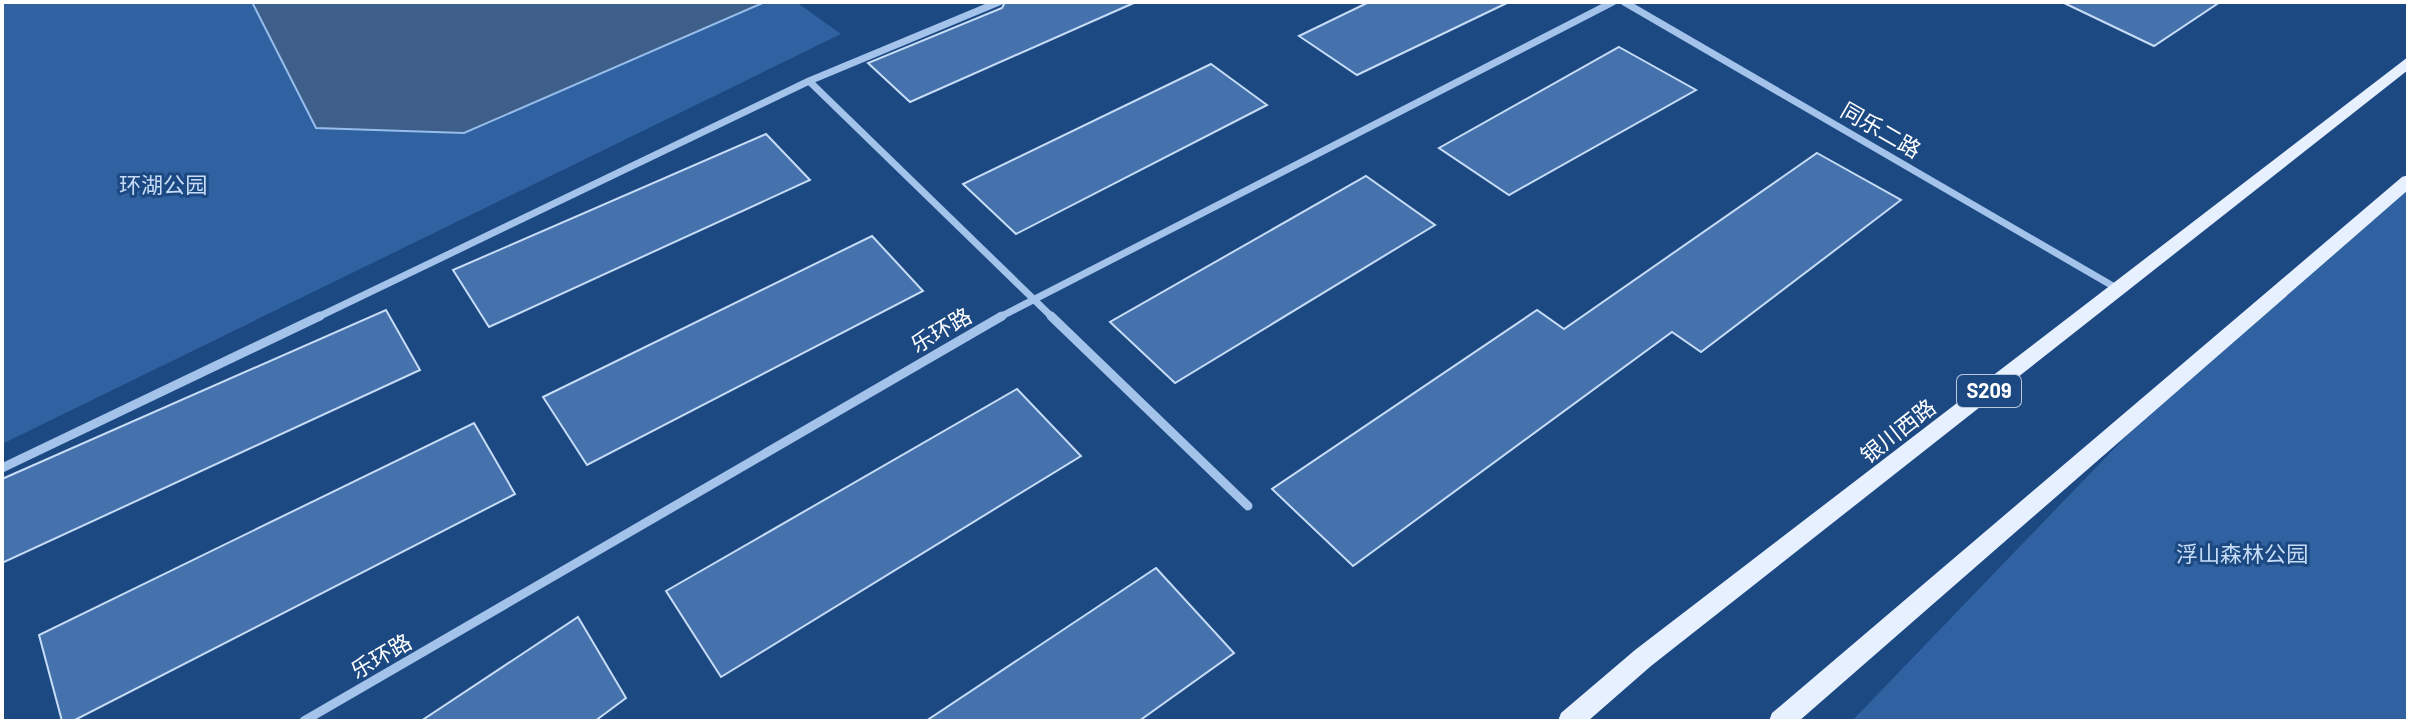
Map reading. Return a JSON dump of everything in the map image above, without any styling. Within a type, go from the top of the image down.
[{"type":"main road","name":"银川西路","points":[[1570,721],[1656,649],[2408,62]]},
{"type":"main road","points":[[1781,721],[2408,181]]},
{"type":"street","points":[[2,468],[809,81],[999,2]]},
{"type":"street","name":"乐环路","points":[[304,721],[1032,298],[1613,2]]},
{"type":"street","name":"同乐二路","points":[[1624,2],[2119,290]]},
{"type":"street","points":[[809,81],[1248,506]]},
{"type":"green space","name":"环湖公园","points":[[2,2],[252,2],[317,128],[464,133],[765,2],[796,2],[841,34],[2,444]]},
{"type":"green space","name":"浮山森林公园","points":[[2408,181],[2408,721],[1852,721],[2209,350]]},
{"type":"shaded area","points":[[252,2],[765,2],[464,133],[316,128]]},
{"type":"building","points":[[1005,2],[1136,2],[910,102],[868,63],[1002,8]]},
{"type":"building","points":[[1369,2],[1509,2],[1357,75],[1299,36]]},
{"type":"building","points":[[2062,2],[2220,2],[2154,46]]},
{"type":"building","points":[[1619,47],[1696,90],[1509,195],[1439,148]]},
{"type":"building","points":[[1211,64],[1267,105],[1016,234],[963,184]]},
{"type":"building","points":[[766,134],[810,180],[489,327],[453,270]]},
{"type":"building","points":[[1817,153],[1901,200],[1701,352],[1672,332],[1353,566],[1272,489],[1537,310],[1564,329]]},
{"type":"building","points":[[1366,176],[1435,225],[1175,383],[1110,322]]},
{"type":"building","points":[[872,236],[923,291],[587,465],[543,397]]},
{"type":"building","points":[[386,310],[420,370],[2,563],[2,479]]},
{"type":"building","points":[[1017,389],[1081,456],[721,677],[666,591]]},
{"type":"building","points":[[474,423],[515,494],[73,721],[62,721],[39,635]]},
{"type":"building","points":[[1156,568],[1234,653],[1139,721],[926,721]]},
{"type":"building","points":[[578,617],[626,698],[595,721],[421,721]]}]
